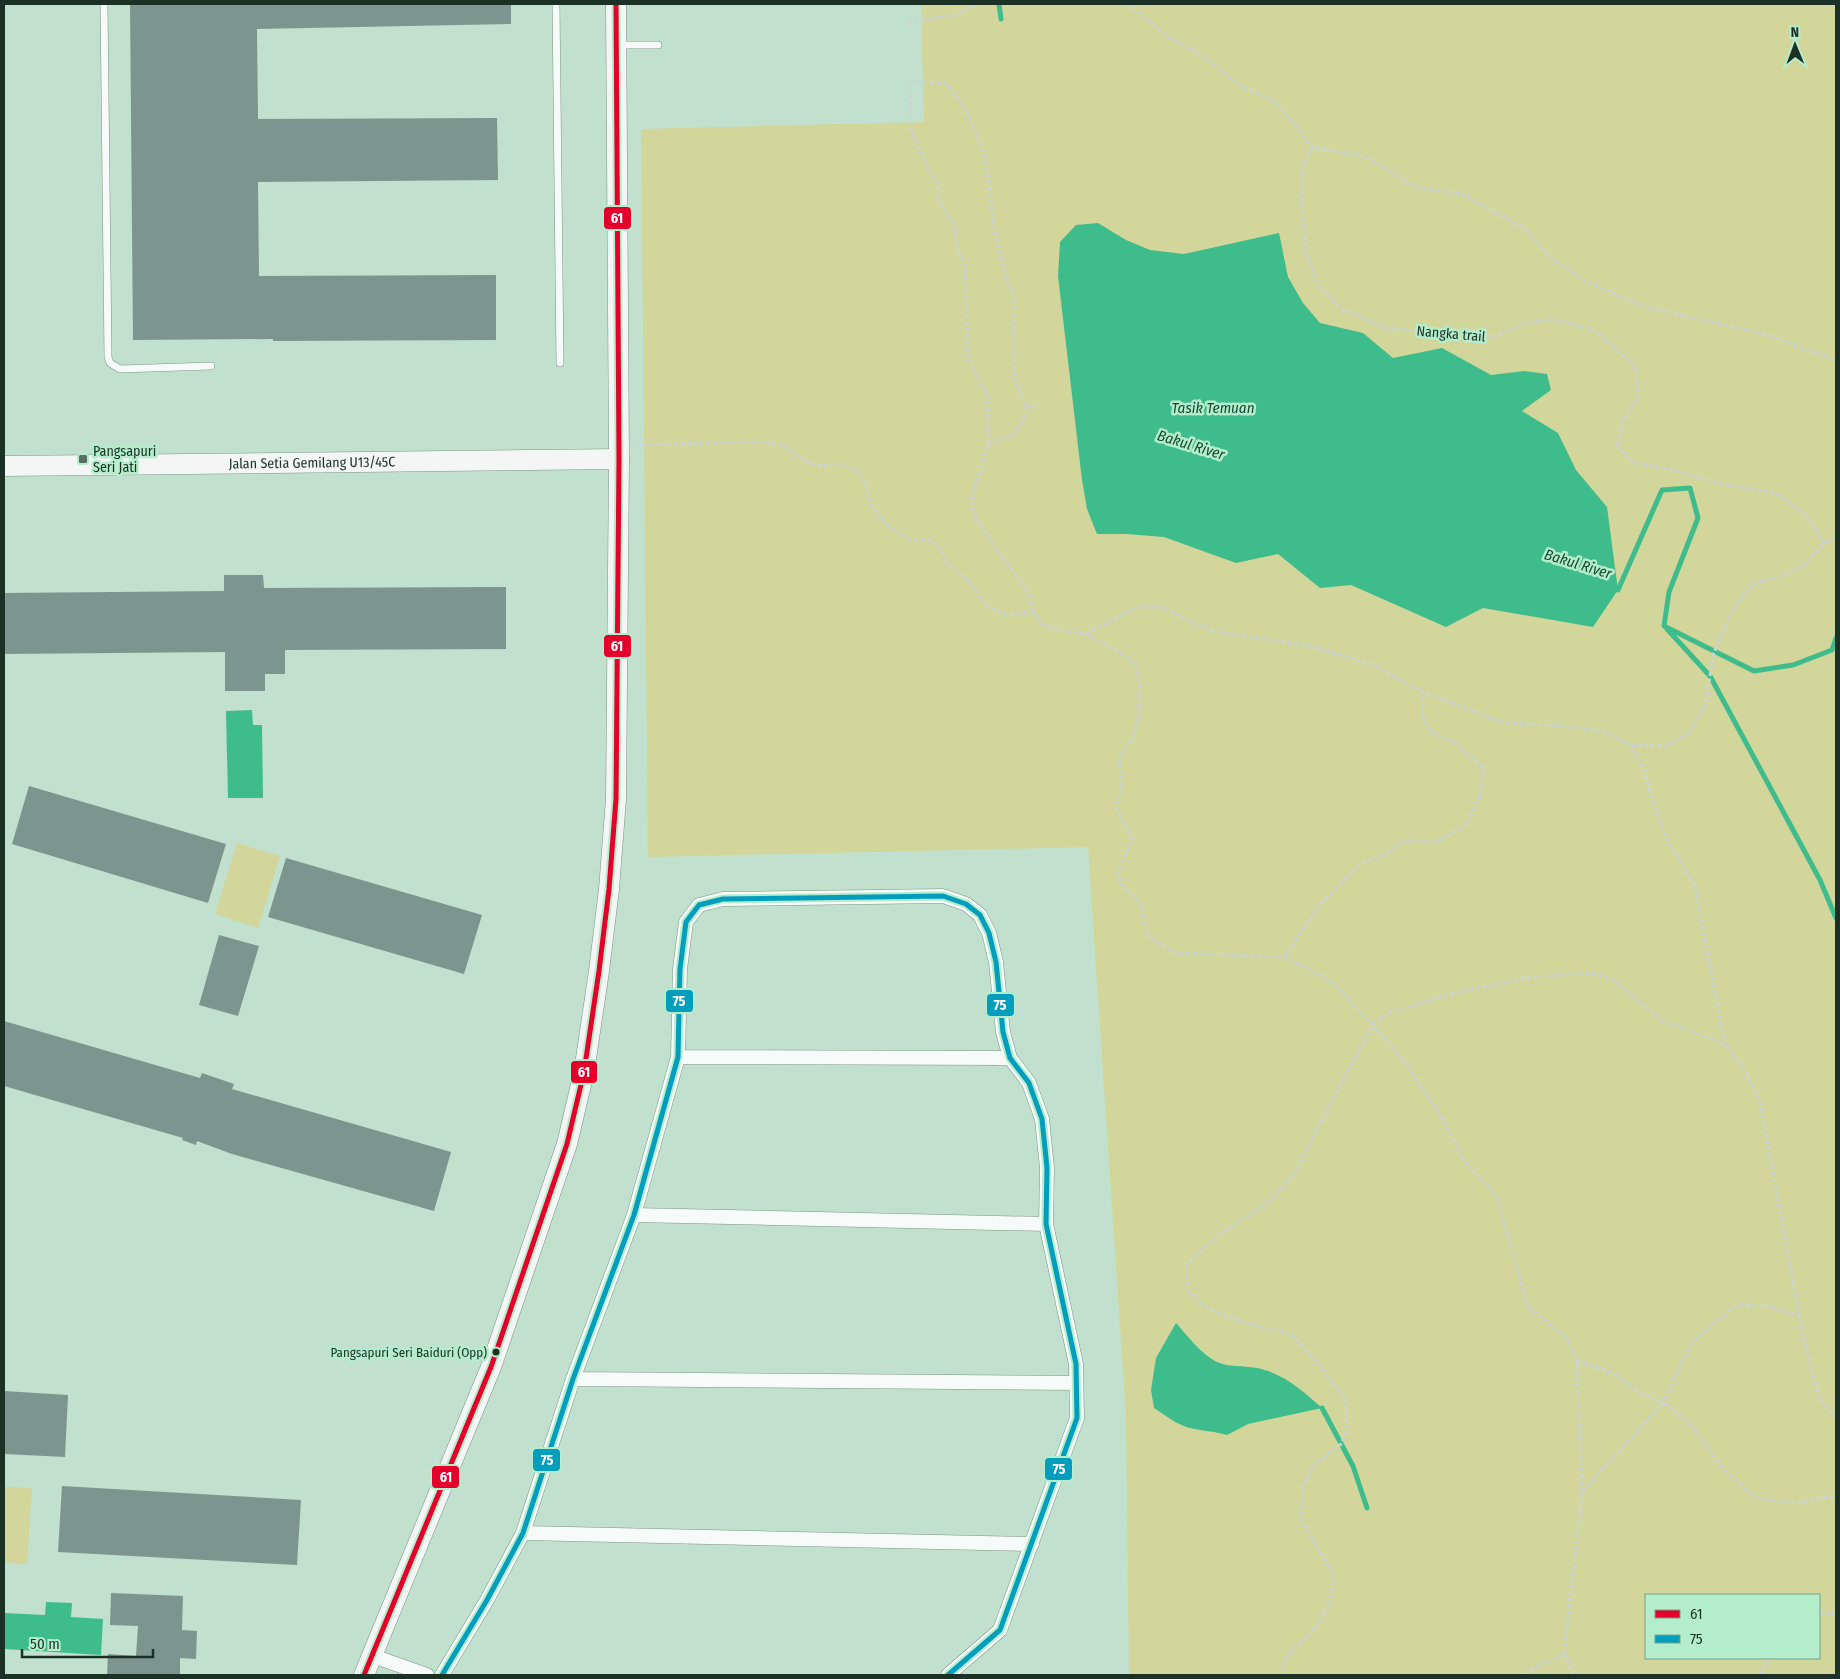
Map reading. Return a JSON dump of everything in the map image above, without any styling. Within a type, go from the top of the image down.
[{"type":"street","points":[[364,1675],[491,1367],[567,1144],[584,1072],[608,899],[616,799],[619,452],[616,4]]},
{"type":"street","name":"Jalan Setia Gemilang U13/45C","points":[[4,466],[619,452]]},
{"type":"street","points":[[442,1675],[488,1600],[523,1533],[573,1379],[634,1215],[678,1057],[680,969],[686,922],[699,905],[723,899],[943,896],[966,904],[980,915],[989,933],[996,962],[1003,1032],[1010,1058],[1029,1083],[1042,1119],[1047,1168],[1046,1224],[1076,1364],[1077,1418],[1000,1630],[948,1675]]},
{"type":"street","points":[[678,1057],[1010,1058]]},
{"type":"street","points":[[634,1215],[1046,1224]]},
{"type":"street","points":[[573,1379],[1076,1383]]},
{"type":"street","points":[[523,1533],[1032,1544]]},
{"type":"street","points":[[373,1656],[428,1675]]},
{"type":"lane","points":[[104,4],[108,357],[110,363],[120,368],[211,366]]},
{"type":"lane","points":[[556,4],[560,364]]},
{"type":"lane","points":[[616,46],[658,45]]},
{"type":"path","points":[[908,22],[955,15],[978,4]]},
{"type":"path","points":[[1128,4],[1165,35],[1205,57],[1239,85],[1276,102],[1311,147],[1368,157],[1416,187],[1462,194],[1527,230],[1550,258],[1586,281],[1645,307],[1761,333],[1836,360]]},
{"type":"path","points":[[988,444],[1013,435],[1021,425],[1025,406],[1014,374],[1014,294],[1006,279],[994,226],[985,154],[961,101],[947,84],[909,81],[911,130],[929,169],[939,183],[938,199],[955,227],[957,250],[965,263],[968,358],[987,395],[988,444],[972,494],[971,508],[989,538],[1029,593],[1033,612],[1043,625],[1086,634],[1116,650],[1135,664],[1140,682],[1139,717],[1133,736],[1119,760],[1122,785],[1116,809],[1133,838],[1118,871],[1120,882],[1142,906],[1148,936],[1175,953],[1284,957],[1330,980],[1407,1064],[1438,1110],[1466,1163],[1497,1196],[1528,1307],[1566,1337],[1577,1360],[1582,1492],[1564,1654],[1574,1675]]},
{"type":"path","name":"Nangka trail","points":[[1311,147],[1302,171],[1302,206],[1306,251],[1317,284],[1341,309],[1388,329],[1494,337],[1525,323],[1554,319],[1596,330],[1635,366],[1639,395],[1624,419],[1617,446],[1633,463],[1673,470],[1718,483],[1775,493],[1804,513],[1825,543]]},
{"type":"path","points":[[1025,406],[1036,406]]},
{"type":"path","points":[[619,452],[758,442],[782,446],[816,466],[838,464],[858,472],[867,487],[871,506],[889,526],[910,540],[931,540],[940,548],[946,562],[968,580],[987,606],[1007,615],[1033,612]]},
{"type":"path","points":[[1086,634],[1138,607],[1163,607],[1188,621],[1214,631],[1310,646],[1373,665],[1423,692],[1504,723],[1554,725],[1604,732],[1631,745],[1667,746],[1690,732],[1706,704],[1713,655],[1730,612],[1752,584],[1776,578],[1802,566],[1825,543],[1836,537]]},
{"type":"path","points":[[1284,957],[1321,903],[1360,864],[1385,855],[1401,841],[1438,841],[1466,825],[1480,796],[1484,769],[1458,745],[1430,731],[1422,715],[1423,692]]},
{"type":"path","points":[[1631,745],[1644,770],[1668,842],[1695,886],[1725,1044],[1742,1066],[1760,1101],[1804,1341],[1820,1400],[1836,1418]]},
{"type":"path","points":[[1281,1675],[1287,1656],[1315,1628],[1330,1604],[1334,1576],[1301,1519],[1302,1486],[1314,1465],[1341,1444],[1347,1431],[1346,1400],[1319,1365],[1290,1334],[1246,1323],[1208,1309],[1188,1291],[1186,1265],[1218,1236],[1270,1201],[1296,1172],[1321,1121],[1373,1025],[1390,1012],[1459,992],[1534,977],[1592,973],[1611,978],[1663,1021],[1725,1044]]},
{"type":"path","points":[[1582,1492],[1664,1402],[1691,1343],[1737,1305],[1772,1308],[1800,1316]]},
{"type":"path","points":[[1577,1360],[1611,1372],[1640,1393],[1664,1402],[1695,1429],[1720,1466],[1755,1498],[1796,1503],[1836,1496]]},
{"type":"path","points":[[1820,1614],[1836,1614]]},
{"type":"path","points":[[1525,1675],[1537,1666],[1564,1654]]},
{"type":"path","points":[[1760,1675],[1770,1659]]},
{"type":"shaded area","points":[[921,4],[1836,4],[1836,1675],[1129,1675],[1126,1416],[1088,847],[648,857],[641,129],[924,122]]},
{"type":"shaded area","points":[[237,843],[280,856],[258,928],[215,914]]},
{"type":"shaded area","points":[[4,1487],[32,1488],[27,1564],[4,1562]]},
{"type":"water","name":"Tasik Temuan","points":[[1098,223],[1126,240],[1150,250],[1184,254],[1279,233],[1288,277],[1303,303],[1320,323],[1363,333],[1393,358],[1442,348],[1491,375],[1524,371],[1547,374],[1551,390],[1522,411],[1558,433],[1576,470],[1607,507],[1618,590],[1593,627],[1483,608],[1446,627],[1351,585],[1320,588],[1278,554],[1236,563],[1164,537],[1097,534],[1087,509],[1082,480],[1058,276],[1060,242],[1076,225]]},
{"type":"water","points":[[252,710],[253,725],[262,725],[263,798],[228,798],[226,711]]},
{"type":"water","points":[[1176,1323],[1199,1348],[1215,1361],[1230,1366],[1266,1370],[1284,1378],[1322,1408],[1248,1424],[1227,1435],[1185,1427],[1176,1422],[1154,1408],[1151,1390],[1156,1358]]},
{"type":"water","points":[[46,1602],[72,1603],[71,1617],[103,1619],[101,1655],[4,1649],[4,1613],[45,1615]]},
{"type":"building","points":[[130,4],[511,4],[511,24],[257,29],[258,119],[497,118],[498,180],[258,182],[259,276],[496,275],[496,340],[133,340]]},
{"type":"building","points":[[224,575],[263,575],[264,588],[506,587],[506,649],[285,650],[285,674],[265,674],[265,691],[225,691],[225,652],[4,654],[4,593],[224,591]]},
{"type":"building","points":[[29,786],[226,844],[208,903],[12,844]]},
{"type":"building","points":[[286,858],[482,915],[464,974],[268,917]]},
{"type":"building","points":[[219,935],[259,946],[238,1016],[199,1005]]},
{"type":"building","points":[[4,1021],[200,1078],[202,1073],[234,1084],[232,1089],[451,1152],[434,1211],[232,1154],[197,1141],[196,1145],[182,1140],[183,1138],[4,1086]]},
{"type":"building","points":[[4,1391],[68,1395],[65,1457],[4,1454]]},
{"type":"building","points":[[62,1486],[301,1500],[297,1565],[58,1552]]},
{"type":"building","points":[[111,1593],[183,1596],[182,1630],[197,1631],[196,1659],[180,1658],[180,1675],[107,1675],[108,1654],[136,1656],[138,1626],[110,1625]]},
{"type":"waterway","name":"Bakul River","points":[[999,4],[1001,19]]},
{"type":"waterway","name":"Bakul River","points":[[1612,588],[1618,590],[1662,490],[1690,488],[1698,518],[1669,592],[1664,626],[1754,671],[1793,665],[1832,650],[1836,638]]},
{"type":"waterway","points":[[1667,629],[1710,676],[1820,880],[1836,918]]},
{"type":"waterway","points":[[1322,1408],[1353,1466],[1367,1508]]},
{"type":"transit line","name":"61","points":[[364,1675],[491,1367],[567,1144],[584,1072],[609,889],[616,799],[619,459],[616,4]]},
{"type":"transit line","name":"75","points":[[442,1675],[487,1600],[523,1533],[573,1379],[634,1215],[678,1057],[680,969],[686,922],[699,905],[723,899],[943,896],[966,904],[980,915],[989,933],[996,962],[1003,1032],[1010,1058],[1029,1083],[1042,1119],[1047,1168],[1046,1224],[1076,1364],[1077,1418],[1000,1630],[948,1675]]},
{"type":"place","name":"Pangsapuri Seri Jati","points":[[83,459]]},
{"type":"place","name":"Pangsapuri Seri Baiduri (Opp)","points":[[496,1352]]}]
